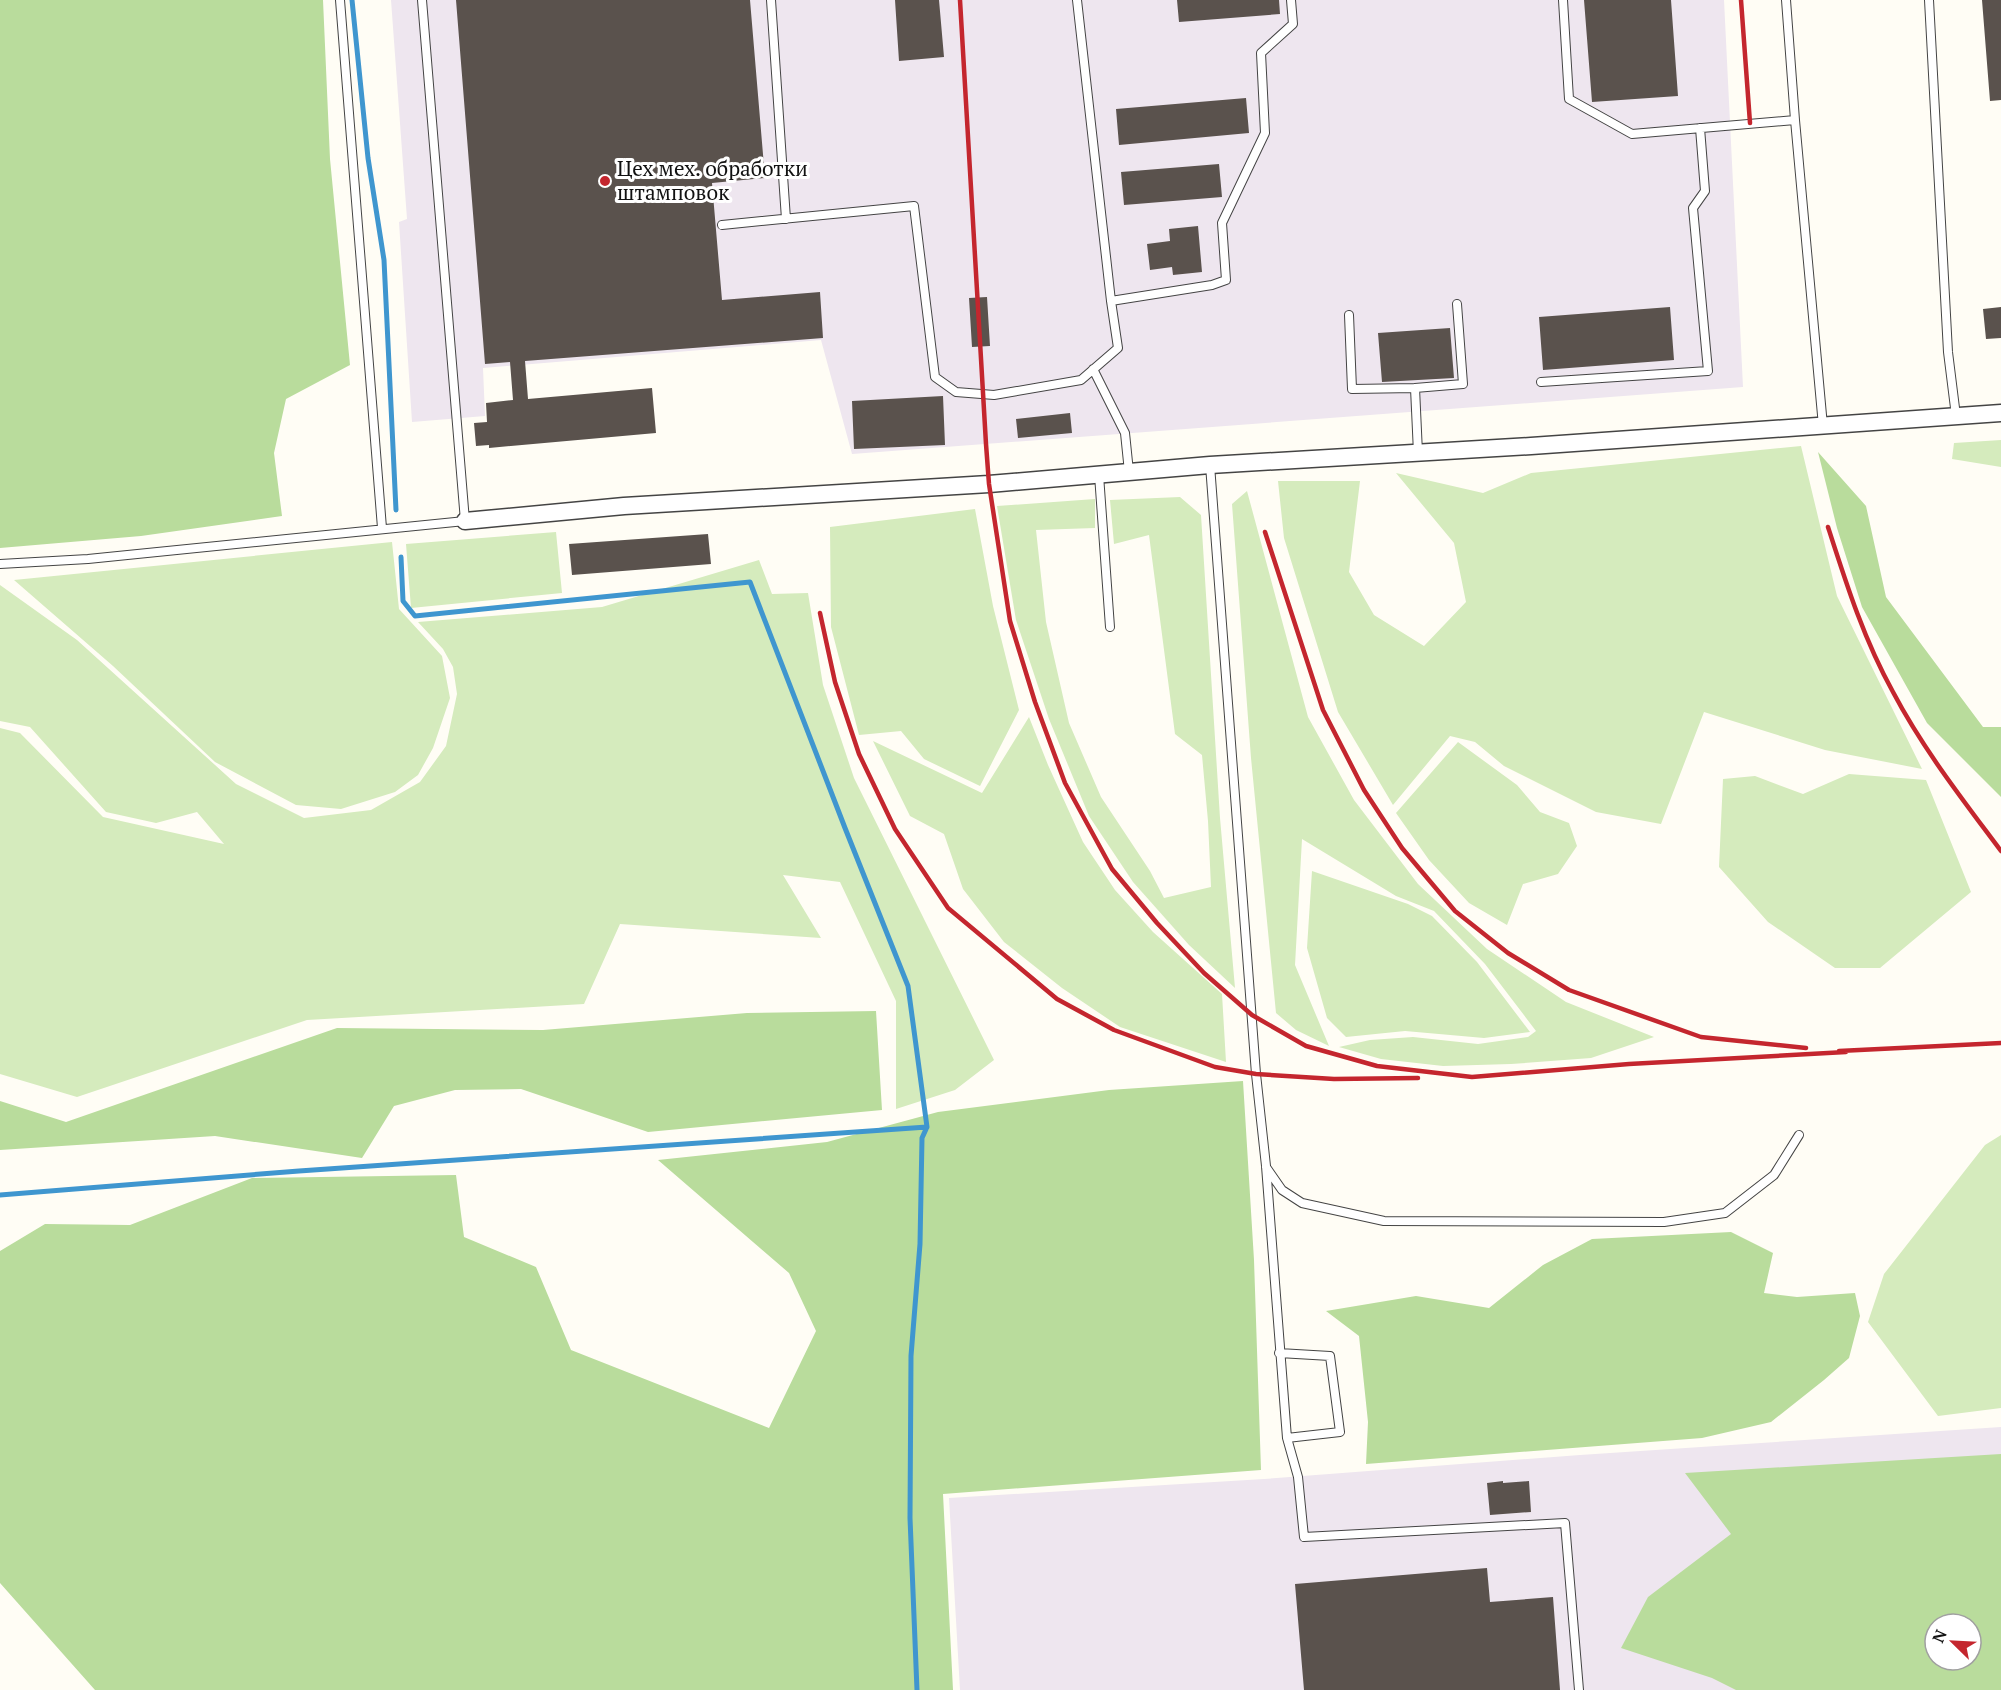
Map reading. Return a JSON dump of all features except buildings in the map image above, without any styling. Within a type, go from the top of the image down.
[{"type":"street","points":[[465,521],[624,506],[989,484],[1210,465],[2001,413]]},
{"type":"lane","points":[[340,0],[382,528]]},
{"type":"lane","points":[[0,564],[88,559],[465,521],[422,0]]},
{"type":"lane","points":[[771,0],[786,219]]},
{"type":"lane","points":[[722,225],[914,206],[935,377],[956,392],[994,395],[1081,380],[1118,348],[1077,0]]},
{"type":"lane","points":[[1111,301],[1212,285],[1226,280],[1222,223],[1265,134],[1261,53],[1293,24],[1291,0]]},
{"type":"lane","points":[[1563,0],[1569,99],[1632,134],[1794,120]]},
{"type":"lane","points":[[1786,0],[1794,120],[1823,426]]},
{"type":"lane","points":[[1929,0],[1948,352],[1956,416]]},
{"type":"lane","points":[[1541,382],[1708,371],[1693,208],[1705,191],[1700,128]]},
{"type":"lane","points":[[1349,315],[1352,389],[1463,384],[1457,304]]},
{"type":"lane","points":[[1093,369],[1125,433],[1129,472]]},
{"type":"lane","points":[[1414,388],[1418,453]]},
{"type":"lane","points":[[1210,465],[1279,1353],[1287,1438],[1298,1477],[1304,1537],[1565,1523],[1579,1690]]},
{"type":"lane","points":[[1099,475],[1110,627]]},
{"type":"lane","points":[[1266,1166],[1282,1190],[1302,1203],[1384,1221],[1664,1222],[1725,1213],[1774,1175],[1799,1135]]},
{"type":"lane","points":[[1279,1353],[1330,1356],[1340,1432],[1287,1438]]},
{"type":"shaded area","points":[[391,0],[1724,0],[1743,387],[852,454],[821,340],[483,368],[485,416],[412,422],[399,222],[407,219]]},
{"type":"shaded area","points":[[2001,1427],[2001,1690],[960,1690],[949,1498],[1264,1479]]},
{"type":"green space","points":[[0,0],[323,0],[330,159],[350,365],[286,399],[274,453],[282,516],[141,536],[0,548]]},
{"type":"green space","points":[[2001,440],[2001,467],[1952,459],[1954,443]]},
{"type":"green space","points":[[1801,446],[1837,596],[1922,769],[1825,750],[1704,712],[1661,824],[1596,812],[1504,766],[1475,742],[1450,736],[1393,805],[1338,712],[1284,538],[1278,481],[1360,481],[1349,572],[1374,615],[1424,646],[1466,602],[1454,543],[1396,473],[1483,493],[1531,473]]},
{"type":"green space","points":[[1818,452],[1866,506],[1886,597],[1983,727],[2001,727],[2001,797],[1927,723],[1862,607],[1837,528]]},
{"type":"green space","points":[[1247,491],[1308,717],[1354,800],[1418,884],[1487,949],[1566,1002],[1654,1037],[1591,1058],[1511,1064],[1443,1066],[1381,1059],[1339,1047],[1370,1040],[1413,1037],[1478,1044],[1528,1037],[1536,1031],[1485,964],[1434,911],[1396,896],[1302,839],[1295,965],[1329,1046],[1296,1030],[1276,1013],[1251,758],[1232,504]]},
{"type":"green space","points":[[1180,497],[1201,515],[1220,818],[1235,988],[1189,945],[1133,882],[1089,816],[1049,719],[1016,620],[997,506],[1095,499],[1095,528],[1036,530],[1046,622],[1069,723],[1101,797],[1150,871],[1164,898],[1211,887],[1202,755],[1175,734],[1149,535],[1114,544],[1110,500]]},
{"type":"green space","points":[[975,509],[993,606],[1019,710],[980,786],[924,759],[901,731],[859,735],[831,627],[830,527]]},
{"type":"green space","points":[[556,532],[562,593],[411,608],[406,544]]},
{"type":"green space","points":[[392,542],[399,609],[442,656],[450,698],[433,748],[418,775],[395,792],[341,809],[296,805],[215,762],[113,666],[14,580]]},
{"type":"green space","points":[[759,560],[772,594],[808,593],[823,685],[854,778],[994,1060],[955,1090],[896,1109],[896,1001],[840,882],[783,875],[821,938],[620,924],[584,1004],[307,1020],[77,1097],[0,1074],[0,728],[20,733],[103,817],[224,844],[197,812],[156,823],[106,812],[30,727],[0,721],[0,585],[77,640],[236,784],[304,818],[371,810],[420,782],[446,746],[457,694],[453,667],[443,649],[418,622],[602,607]]},
{"type":"green space","points":[[1029,717],[1083,842],[1115,890],[1153,932],[1222,994],[1226,1062],[1120,1027],[1062,988],[1004,942],[963,889],[944,834],[910,816],[873,741],[982,793]]},
{"type":"green space","points":[[1458,742],[1517,785],[1540,812],[1569,823],[1577,846],[1558,874],[1523,884],[1507,925],[1469,903],[1429,860],[1396,813]]},
{"type":"green space","points":[[1849,774],[1926,780],[1971,892],[1880,968],[1835,968],[1768,922],[1719,867],[1723,779],[1755,776],[1803,794]]},
{"type":"green space","points":[[1312,871],[1408,904],[1432,916],[1477,962],[1530,1032],[1484,1038],[1405,1031],[1346,1037],[1327,1018],[1307,948]]},
{"type":"green space","points":[[876,1011],[882,1110],[648,1132],[521,1089],[455,1090],[394,1106],[362,1158],[215,1136],[0,1150],[0,1101],[66,1122],[337,1028],[543,1030],[747,1013]]},
{"type":"green space","points":[[1243,1081],[1254,1260],[1261,1470],[943,1494],[953,1690],[95,1690],[0,1583],[0,1251],[45,1224],[130,1225],[252,1178],[456,1175],[464,1237],[536,1267],[571,1350],[769,1428],[816,1331],[789,1273],[658,1160],[827,1142],[938,1112],[1109,1090]]},
{"type":"green space","points":[[2001,1135],[2001,1408],[1938,1416],[1868,1322],[1884,1274],[1985,1145]]},
{"type":"green space","points":[[1731,1232],[1773,1253],[1764,1293],[1797,1297],[1855,1293],[1860,1316],[1849,1358],[1771,1422],[1702,1438],[1366,1464],[1368,1422],[1359,1336],[1326,1311],[1416,1296],[1489,1308],[1543,1265],[1592,1239]]},
{"type":"green space","points":[[2001,1454],[2001,1690],[1736,1690],[1712,1678],[1621,1648],[1648,1597],[1731,1534],[1685,1473]]},
{"type":"waterway","points":[[352,0],[368,158],[384,260],[396,510]]},
{"type":"waterway","points":[[401,557],[403,601],[415,616],[750,582],[908,986],[927,1127],[922,1138],[920,1244],[911,1356],[910,1518],[917,1690]]},
{"type":"waterway","points":[[0,1195],[299,1171],[927,1127]]},
{"type":"railway","points":[[960,0],[989,484],[1010,621],[1035,702],[1065,783],[1112,869],[1157,923],[1204,973],[1252,1015],[1306,1046],[1377,1066],[1472,1077],[1629,1064],[1846,1052]]},
{"type":"railway","points":[[1741,0],[1750,123]]},
{"type":"railway","points":[[1828,527],[1864,632],[1893,692],[1930,754],[2001,851]]},
{"type":"railway","points":[[1265,532],[1323,710],[1364,790],[1402,848],[1455,911],[1508,953],[1569,990],[1701,1037],[1806,1048]]},
{"type":"railway","points":[[820,613],[835,682],[859,754],[895,829],[948,908],[1057,999],[1114,1030],[1215,1067],[1256,1074],[1334,1079],[1418,1078]]},
{"type":"railway","points":[[1839,1051],[2001,1043]]},
{"type":"place","name":"Цех мех. обработки штамповок","points":[[605,181]]}]
